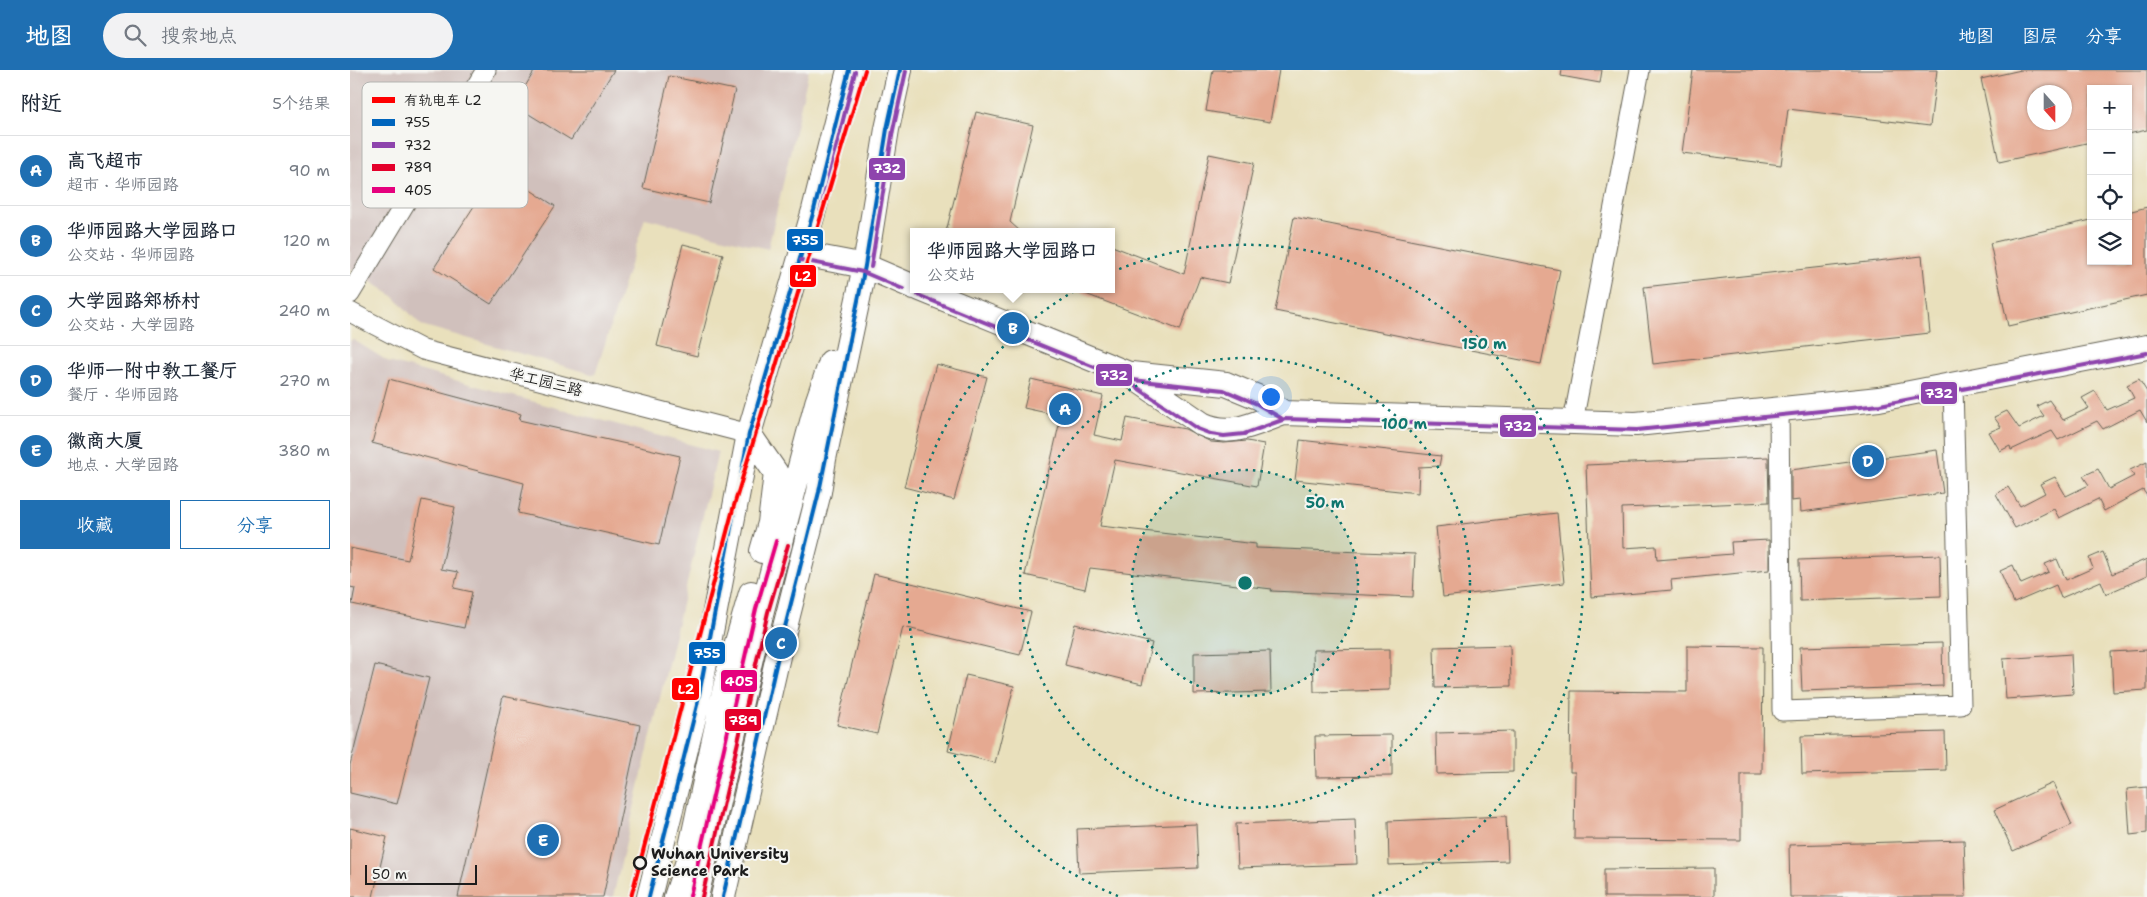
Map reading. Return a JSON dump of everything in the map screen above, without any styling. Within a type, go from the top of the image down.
[{"type":"main road","points":[[649,897],[697,705],[749,434],[802,254],[849,70]]},
{"type":"main road","points":[[723,897],[781,643],[819,492],[824,459],[864,266],[887,129],[900,70]]},
{"type":"main road","points":[[802,254],[864,266],[910,285]]},
{"type":"main road","points":[[676,897],[688,861],[728,674],[773,542],[817,402],[864,266]]},
{"type":"main road","points":[[930,293],[1129,374],[1202,424],[1213,429],[1232,431],[1284,414],[1636,424],[1879,399],[1953,386],[2147,346]]},
{"type":"main road","points":[[1129,374],[1226,384],[1260,398],[1284,414]]},
{"type":"main road","points":[[696,897],[762,610],[773,542],[770,523],[776,473],[749,434]]},
{"type":"street","points":[[479,82],[486,70]]},
{"type":"street","points":[[1573,422],[1640,70]]},
{"type":"street","points":[[350,294],[402,208]]},
{"type":"street","name":"华工园三路","points":[[350,312],[423,350],[749,434]]},
{"type":"street","points":[[1779,410],[1782,711],[1961,705],[1953,386]]},
{"type":"shaded area","points":[[350,70],[809,70],[768,249],[645,218],[595,375],[421,325],[393,296],[350,268]]},
{"type":"shaded area","points":[[352,339],[389,362],[718,452],[613,897],[350,897],[350,342]]},
{"type":"building","points":[[535,70],[614,70],[571,140],[528,114],[528,82]]},
{"type":"building","points":[[1213,70],[1279,70],[1270,122],[1206,111]]},
{"type":"building","points":[[1562,70],[1602,70],[1600,83],[1561,76]]},
{"type":"building","points":[[1693,70],[1937,70],[1930,126],[1788,109],[1781,165],[1682,153]]},
{"type":"building","points":[[2021,70],[2147,70],[2147,130],[2132,133],[2132,85],[2087,85],[2087,143],[1999,162],[1981,79]]},
{"type":"building","points":[[669,76],[735,90],[709,203],[643,188]]},
{"type":"building","points":[[976,112],[1033,125],[1010,222],[1017,228],[947,228]]},
{"type":"building","points":[[1209,154],[1254,163],[1228,283],[1200,277],[1180,330],[1083,293],[1115,293],[1115,247],[1184,274]]},
{"type":"building","points":[[528,188],[555,206],[491,304],[434,268],[473,208],[528,208]]},
{"type":"building","points":[[2147,207],[2147,295],[2008,326],[1990,243],[2087,221],[2087,265],[2132,265],[2132,211]]},
{"type":"building","points":[[1294,217],[1560,270],[1541,364],[1275,311]]},
{"type":"building","points":[[683,244],[723,254],[697,356],[657,346]]},
{"type":"building","points":[[1922,256],[1930,333],[1653,364],[1644,287]]},
{"type":"building","points":[[936,364],[987,377],[954,500],[904,487]]},
{"type":"building","points":[[389,379],[521,414],[519,420],[680,456],[659,545],[518,513],[524,483],[372,443]]},
{"type":"building","points":[[1031,379],[1103,396],[1094,435],[1122,441],[1127,418],[1185,429],[1211,442],[1247,441],[1264,444],[1257,486],[1115,460],[1100,526],[1256,544],[1256,548],[1415,554],[1413,597],[1271,591],[1272,589],[1090,568],[1085,589],[1025,575],[1061,416],[1024,408]]},
{"type":"building","points":[[2139,379],[2147,392],[2147,422],[2140,410],[2103,429],[2097,421],[2058,440],[2052,431],[2011,450],[2010,446],[2000,451],[1989,432],[2001,427],[1994,417],[2007,411],[2019,428],[2044,416],[2037,406],[2049,400],[2063,420],[2089,408],[2082,398],[2095,391],[2107,410],[2134,398],[2127,385]]},
{"type":"building","points":[[1300,440],[1441,456],[1439,466],[1419,467],[1418,493],[1295,480]]},
{"type":"building","points":[[1937,450],[1943,493],[1801,512],[1800,500],[1791,501],[1791,470]]},
{"type":"building","points":[[1768,457],[1769,502],[1622,508],[1623,548],[1656,546],[1657,560],[1732,554],[1731,542],[1769,540],[1769,570],[1671,580],[1672,590],[1591,597],[1586,465]]},
{"type":"building","points":[[2147,462],[2147,496],[2143,490],[2104,511],[2098,499],[2059,518],[2054,509],[2015,528],[1996,494],[2008,487],[2020,506],[2045,493],[2040,484],[2055,477],[2066,496],[2089,485],[2083,476],[2098,469],[2109,489],[2134,476],[2130,470]]},
{"type":"building","points":[[422,500],[455,507],[441,569],[458,572],[454,588],[472,592],[464,628],[352,604],[355,588],[350,587],[350,548],[408,560]]},
{"type":"building","points":[[1557,513],[1564,583],[1443,597],[1436,527]]},
{"type":"building","points":[[2103,552],[2112,574],[2147,559],[2147,576],[2106,594],[2101,581],[2061,598],[2056,585],[2014,603],[2000,571],[2013,565],[2021,584],[2049,572],[2045,564],[2057,559],[2066,580],[2093,568],[2089,558]]},
{"type":"building","points":[[1940,555],[1941,596],[1800,601],[1799,560]]},
{"type":"building","points":[[874,574],[1031,612],[1020,655],[903,627],[877,734],[837,725]]},
{"type":"building","points":[[1075,624],[1152,643],[1142,684],[1065,665]]},
{"type":"building","points":[[1942,643],[1943,686],[1802,691],[1800,647]]},
{"type":"building","points":[[1510,645],[1511,686],[1435,688],[1434,647]]},
{"type":"building","points":[[1687,646],[1763,647],[1762,774],[1741,774],[1741,840],[1574,839],[1575,772],[1570,772],[1571,691],[1687,692]]},
{"type":"building","points":[[1390,649],[1390,690],[1314,692],[1313,650]]},
{"type":"building","points":[[2147,650],[2147,690],[2113,692],[2111,652]]},
{"type":"building","points":[[1270,651],[1271,692],[1194,694],[1194,653]]},
{"type":"building","points":[[2071,654],[2073,694],[2006,699],[2003,659]]},
{"type":"building","points":[[375,665],[429,678],[397,804],[350,793],[350,765]]},
{"type":"building","points":[[966,675],[1014,686],[995,763],[948,751]]},
{"type":"building","points":[[503,696],[640,725],[603,897],[458,897]]},
{"type":"building","points":[[1513,731],[1513,772],[1437,774],[1436,733]]},
{"type":"building","points":[[1945,732],[1946,770],[1802,774],[1801,736]]},
{"type":"building","points":[[1392,735],[1392,776],[1316,777],[1315,736]]},
{"type":"building","points":[[2053,783],[2072,825],[2013,851],[1994,810]]},
{"type":"building","points":[[2147,787],[2147,833],[2130,835],[2127,789]]},
{"type":"building","points":[[1506,816],[1508,861],[1389,865],[1388,821]]},
{"type":"building","points":[[1355,819],[1357,864],[1238,868],[1236,824]]},
{"type":"building","points":[[1196,824],[1198,868],[1079,873],[1077,829]]},
{"type":"building","points":[[350,828],[387,837],[373,897],[350,897]]},
{"type":"building","points":[[1964,840],[1966,897],[1790,897],[1789,845]]},
{"type":"building","points":[[1714,868],[1714,897],[1604,897],[1604,869]]},
{"type":"tram line","name":"L2","points":[[631,897],[733,509],[865,70]]},
{"type":"transit line","name":"755","points":[[649,897],[697,705],[749,434],[814,210],[849,70]]},
{"type":"transit line","name":"755","points":[[723,897],[781,643],[819,492],[865,266],[887,129],[900,70]]},
{"type":"transit line","name":"732","points":[[871,267],[893,130],[906,71]]},
{"type":"transit line","name":"732","points":[[820,212],[855,72]]},
{"type":"transit line","name":"732","points":[[801,260],[863,272],[903,289]]},
{"type":"transit line","name":"732","points":[[918,295],[1126,380],[1198,429],[1224,436],[1244,434],[1285,419],[1637,430],[1880,405],[2147,353]]},
{"type":"transit line","name":"732","points":[[1133,380],[1224,390],[1257,404],[1281,418]]},
{"type":"transit line","name":"405","points":[[690,896],[756,609],[776,541]]},
{"type":"transit line","name":"789","points":[[702,897],[768,612],[788,545]]},
{"type":"place","name":"华师园路大学园路口","points":[[1013,328]]},
{"type":"place","name":"高飞超市","points":[[1065,409]]},
{"type":"place","name":"华师一附中教工餐厅","points":[[1868,461]]},
{"type":"place","name":"大学园路郑桥村","points":[[781,643]]},
{"type":"place","name":"徽商大厦","points":[[543,840]]},
{"type":"place","name":"Wuhan University Science Park","points":[[640,863]]}]
